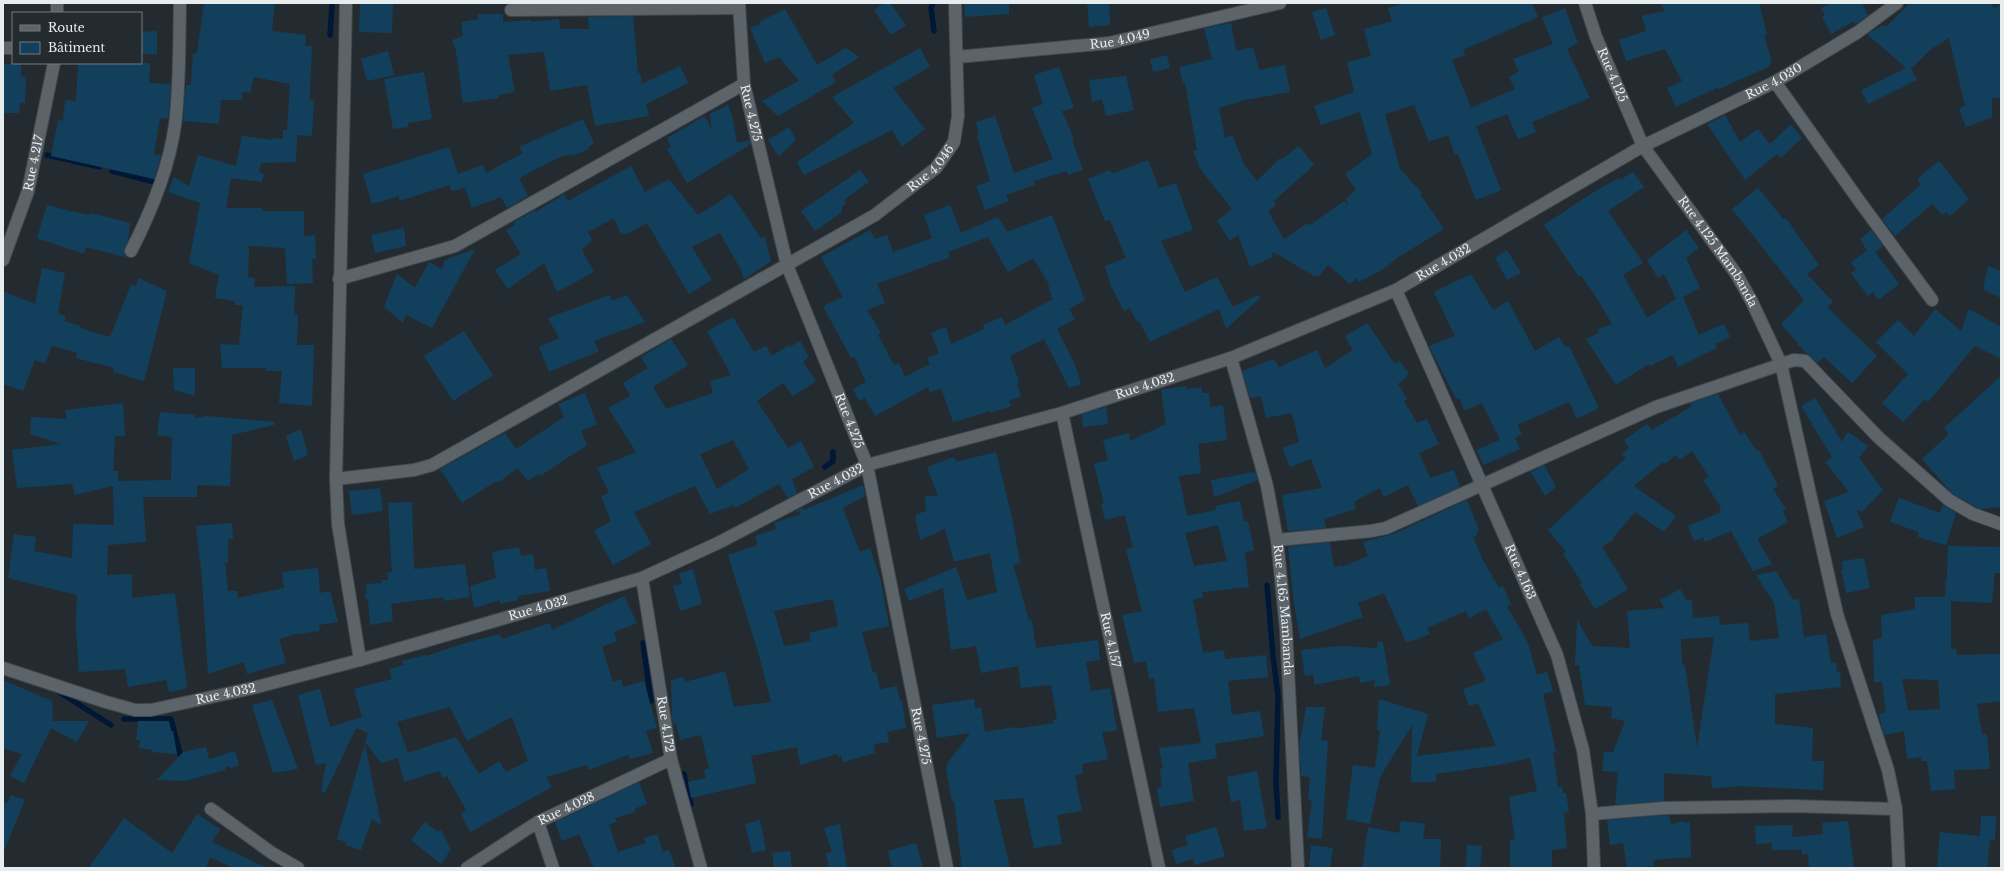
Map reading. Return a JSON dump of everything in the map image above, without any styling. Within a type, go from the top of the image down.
[{"type":"street","points":[[131,251],[155,197],[172,138],[176,110],[180,3]]},
{"type":"street","points":[[346,3],[339,279],[336,479],[338,524],[360,660]]},
{"type":"street","name":"Rue 4.046","points":[[336,479],[414,470],[432,465],[875,215],[936,168],[954,142],[958,116],[958,57],[955,3]]},
{"type":"street","name":"Rue 4.049","points":[[958,57],[1109,43],[1280,3]]},
{"type":"street","name":"Rue 4.125","points":[[1585,3],[1596,36],[1643,146]]},
{"type":"street","name":"Rue 4.030","points":[[1643,146],[1775,82],[1858,32],[1897,3]]},
{"type":"street","points":[[512,10],[739,6]]},
{"type":"street","name":"Rue 4.275","points":[[739,6],[744,84],[787,265],[867,465],[947,868]]},
{"type":"street","name":"Rue 4.217","points":[[3,260],[28,191],[54,64]]},
{"type":"street","points":[[1775,82],[1932,300]]},
{"type":"street","points":[[339,279],[455,246],[744,84]]},
{"type":"street","name":"Rue 4.032","points":[[3,668],[106,702],[135,710],[151,710],[253,688],[360,660],[642,578],[718,543],[867,465],[1062,413],[1230,358],[1396,290],[1643,146]]},
{"type":"street","name":"Rue 4.125 Mambanda","points":[[1643,146],[1737,275],[1752,302],[1781,364],[1837,614],[1888,770],[1896,809],[1899,868]]},
{"type":"street","name":"Rue 4.163","points":[[1396,290],[1557,655],[1583,750],[1592,814],[1594,868]]},
{"type":"street","name":"Rue 4.165 Mambanda","points":[[1230,358],[1267,486],[1277,540],[1286,629],[1298,868]]},
{"type":"street","points":[[1277,540],[1371,531],[1386,528],[1656,407],[1794,360],[1805,361],[1878,437],[1949,500],[1973,514],[2001,524]]},
{"type":"street","name":"Rue 4.157","points":[[1062,413],[1159,868]]},
{"type":"street","name":"Rue 4.172","points":[[642,578],[672,759],[701,868]]},
{"type":"street","name":"Rue 4.028","points":[[467,868],[538,822],[672,759]]},
{"type":"street","points":[[1592,814],[1664,808],[1709,807],[1792,806],[1896,809]]},
{"type":"street","points":[[211,809],[272,853],[298,868]]},
{"type":"street","points":[[538,822],[553,868]]},
{"type":"building","points":[[204,3],[275,3],[272,31],[306,35],[305,46],[312,46],[310,100],[314,101],[312,136],[297,135],[296,162],[261,163],[259,172],[264,174],[262,182],[231,178],[226,208],[262,208],[262,211],[304,211],[304,236],[315,235],[316,259],[312,259],[313,283],[287,284],[285,248],[249,246],[248,277],[255,278],[254,287],[295,286],[294,315],[298,315],[297,345],[314,345],[312,406],[279,403],[282,371],[266,371],[266,368],[222,368],[220,344],[239,345],[243,305],[235,305],[235,301],[215,298],[219,275],[189,263],[200,203],[168,192],[174,177],[189,186],[198,155],[236,166],[242,136],[272,140],[272,138],[283,139],[283,130],[287,130],[290,84],[254,77],[250,93],[242,92],[242,100],[221,100],[219,124],[183,121],[186,85],[191,85],[193,53],[197,53]]},
{"type":"building","points":[[360,3],[393,3],[392,33],[359,32]]},
{"type":"building","points":[[884,3],[890,3],[906,25],[891,35],[874,10]]},
{"type":"building","points":[[964,3],[1009,3],[1009,14],[965,17]]},
{"type":"building","points":[[1087,3],[1109,3],[1110,25],[1089,27]]},
{"type":"building","points":[[1404,3],[1532,3],[1538,17],[1463,50],[1465,55],[1452,60],[1471,108],[1515,89],[1509,77],[1519,72],[1513,59],[1553,44],[1542,17],[1565,8],[1578,43],[1567,49],[1590,98],[1532,122],[1536,132],[1518,139],[1507,114],[1476,126],[1501,190],[1476,200],[1458,154],[1455,155],[1448,135],[1429,142],[1414,105],[1385,114],[1400,169],[1422,193],[1420,194],[1444,229],[1397,258],[1382,270],[1359,282],[1356,278],[1350,284],[1328,265],[1319,276],[1314,276],[1279,255],[1271,252],[1273,257],[1250,267],[1238,235],[1230,241],[1217,221],[1232,209],[1201,170],[1193,151],[1197,150],[1185,83],[1183,84],[1179,67],[1212,59],[1204,28],[1231,23],[1236,51],[1253,47],[1259,70],[1285,65],[1290,92],[1245,100],[1219,108],[1225,138],[1232,135],[1244,164],[1257,181],[1280,158],[1281,160],[1299,146],[1314,165],[1274,201],[1276,205],[1268,211],[1284,239],[1308,223],[1310,225],[1344,201],[1349,206],[1346,199],[1356,189],[1345,174],[1372,154],[1360,112],[1321,125],[1314,106],[1354,92],[1347,62],[1371,56],[1364,29],[1392,21],[1388,8]]},
{"type":"building","points":[[1661,3],[1759,3],[1767,35],[1764,35],[1772,62],[1768,67],[1719,89],[1718,87],[1676,107],[1667,88],[1682,81],[1665,49],[1626,61],[1619,40],[1646,31],[1642,16],[1664,11]]},
{"type":"building","points":[[1832,3],[1862,3],[1868,16],[1856,24],[1853,22],[1831,34],[1822,17],[1825,15],[1821,8]]},
{"type":"building","points":[[1910,3],[1990,3],[1994,8],[2001,5],[2001,97],[1992,98],[1992,117],[1966,127],[1959,109],[1965,106],[1949,38],[1931,49],[1911,69],[1917,80],[1868,104],[1861,90],[1906,68],[1867,34],[1884,25],[1886,27]]},
{"type":"building","points":[[1326,8],[1335,35],[1321,40],[1312,12]]},
{"type":"building","points":[[785,9],[817,65],[846,48],[859,57],[832,75],[836,82],[778,116],[762,101],[799,81],[779,57],[765,63],[750,28],[760,24],[759,22]]},
{"type":"building","points":[[478,14],[503,14],[503,22],[531,20],[531,22],[559,19],[560,29],[589,29],[588,17],[633,16],[638,74],[640,73],[642,84],[680,66],[688,83],[646,104],[649,116],[595,126],[587,85],[550,91],[544,52],[508,55],[515,92],[499,95],[499,98],[463,103],[456,51],[452,40],[463,36],[461,22],[478,19]]},
{"type":"building","points":[[157,31],[157,54],[142,54],[142,32]]},
{"type":"building","points":[[920,48],[930,67],[893,88],[925,129],[902,147],[892,130],[804,175],[797,162],[854,123],[832,97]]},
{"type":"building","points":[[388,51],[394,75],[367,81],[361,59]]},
{"type":"building","points":[[1167,55],[1170,68],[1153,72],[1150,59]]},
{"type":"building","points":[[150,63],[149,83],[171,84],[168,119],[160,118],[154,154],[161,155],[154,179],[51,156],[58,120],[63,121],[65,100],[76,101],[78,64]]},
{"type":"building","points":[[3,64],[21,64],[21,76],[26,77],[25,103],[20,103],[19,113],[3,113]]},
{"type":"building","points":[[1059,67],[1074,108],[1062,111],[1074,139],[1072,140],[1083,170],[1068,175],[1067,171],[1034,181],[1035,185],[1006,195],[1009,201],[985,210],[976,186],[990,181],[977,135],[979,135],[976,122],[995,116],[1014,173],[1053,159],[1032,108],[1043,104],[1034,75]]},
{"type":"building","points":[[424,72],[432,119],[408,123],[408,127],[393,129],[384,79]]},
{"type":"building","points":[[1126,76],[1134,110],[1106,116],[1102,99],[1092,102],[1089,80]]},
{"type":"building","points":[[728,105],[732,115],[737,143],[750,140],[751,144],[687,183],[667,149],[671,146],[667,138],[705,116],[712,131],[710,114]]},
{"type":"building","points":[[1725,115],[1740,142],[1758,129],[1770,144],[1791,124],[1802,138],[1781,158],[1777,154],[1745,180],[1707,124]]},
{"type":"building","points":[[583,119],[594,143],[588,147],[589,149],[572,156],[571,154],[562,156],[519,178],[528,196],[507,208],[501,197],[472,208],[465,188],[451,191],[450,185],[399,201],[399,196],[372,204],[363,174],[449,147],[458,174],[483,165],[486,173],[523,153],[519,147]]},
{"type":"building","points":[[789,127],[796,140],[779,156],[768,140]]},
{"type":"building","points":[[1148,160],[1159,188],[1176,183],[1193,230],[1161,241],[1185,292],[1217,277],[1233,307],[1258,295],[1260,298],[1226,329],[1219,309],[1150,342],[1130,308],[1124,311],[1111,286],[1105,266],[1126,258],[1110,220],[1105,221],[1088,179],[1110,170],[1112,174]]},
{"type":"building","points":[[1939,161],[1969,199],[1950,216],[1947,212],[1942,215],[1932,204],[1895,236],[1882,219],[1921,185],[1917,179]]},
{"type":"building","points":[[631,166],[645,192],[669,179],[698,215],[731,194],[761,238],[765,237],[771,261],[744,279],[741,270],[720,233],[692,247],[712,280],[689,294],[647,223],[627,234],[621,234],[614,218],[588,232],[592,240],[582,250],[594,272],[557,292],[544,263],[508,289],[495,270],[521,254],[506,230],[515,225],[514,222],[535,210],[536,212],[564,194],[568,201]]},
{"type":"building","points":[[860,170],[869,182],[844,200],[846,203],[842,206],[842,212],[815,231],[801,211]]},
{"type":"building","points":[[1633,172],[1644,187],[1608,211],[1643,263],[1623,275],[1647,318],[1676,299],[1664,274],[1658,278],[1647,260],[1686,230],[1699,248],[1686,258],[1700,288],[1683,297],[1699,335],[1724,324],[1730,337],[1715,344],[1717,348],[1678,367],[1673,355],[1650,366],[1649,364],[1616,385],[1586,339],[1599,333],[1597,330],[1612,324],[1593,292],[1581,276],[1579,277],[1544,225],[1592,193]]},
{"type":"building","points":[[1758,188],[1784,220],[1786,218],[1819,265],[1807,274],[1833,302],[1827,307],[1877,356],[1852,383],[1824,357],[1817,363],[1797,344],[1798,343],[1781,324],[1804,300],[1732,209]]},
{"type":"building","points":[[47,205],[91,215],[91,213],[130,223],[128,241],[124,251],[125,257],[86,247],[84,254],[37,238]]},
{"type":"building","points":[[950,205],[961,233],[998,217],[1007,232],[1052,215],[1085,300],[1069,309],[1075,319],[1057,329],[1076,367],[1081,384],[1069,388],[1044,339],[1010,356],[1019,382],[1017,384],[1021,396],[1009,401],[1011,406],[991,413],[990,411],[953,422],[941,388],[930,392],[928,387],[875,416],[865,398],[859,401],[853,389],[866,382],[854,356],[851,358],[823,306],[843,297],[821,257],[870,230],[875,239],[887,235],[893,252],[932,238],[924,215]],"holes":[[[988,237],[1008,272],[1033,258],[1050,286],[1048,287],[1053,299],[1005,325],[1002,317],[983,325],[984,329],[951,344],[946,327],[931,333],[939,353],[927,358],[930,364],[905,377],[899,363],[894,365],[878,335],[881,333],[867,310],[885,303],[877,284],[950,257],[948,252]]]},
{"type":"building","points":[[404,228],[406,246],[375,253],[371,235]]},
{"type":"building","points":[[1871,230],[1883,246],[1875,252],[1899,284],[1878,300],[1873,292],[1868,296],[1851,273],[1856,270],[1851,262],[1867,251],[1860,239]]},
{"type":"building","points":[[475,249],[432,328],[406,315],[403,323],[384,307],[397,274],[415,288],[429,262],[442,269],[445,260]]},
{"type":"building","points":[[1507,250],[1521,273],[1507,280],[1495,258]]},
{"type":"building","points":[[1988,266],[2001,271],[2001,298],[1983,289]]},
{"type":"building","points":[[42,268],[65,273],[58,313],[66,316],[64,321],[81,326],[80,328],[110,337],[131,285],[136,286],[138,278],[167,291],[144,381],[113,372],[114,368],[76,358],[77,353],[52,346],[45,363],[35,360],[23,391],[3,384],[3,291],[35,304]]},
{"type":"building","points":[[1471,274],[1493,310],[1508,301],[1535,351],[1559,337],[1565,347],[1569,346],[1599,408],[1577,419],[1569,402],[1517,425],[1522,434],[1515,438],[1520,449],[1484,465],[1476,450],[1500,440],[1482,403],[1465,411],[1459,398],[1456,399],[1429,346],[1455,336],[1434,292]]},
{"type":"building","points":[[610,295],[612,301],[627,295],[645,322],[594,341],[599,351],[549,372],[539,347],[559,338],[548,318]]},
{"type":"building","points":[[1935,309],[1961,331],[1969,309],[2001,327],[2001,359],[1975,346],[1928,402],[1925,399],[1903,422],[1882,403],[1908,374],[1876,342],[1898,320],[1914,336]]},
{"type":"building","points":[[733,317],[754,352],[766,346],[772,356],[789,345],[790,347],[800,341],[809,357],[803,362],[816,381],[793,396],[783,383],[757,401],[788,448],[801,441],[814,467],[792,479],[797,493],[788,498],[779,484],[735,508],[733,505],[710,514],[695,486],[634,512],[651,544],[613,565],[594,531],[611,521],[601,496],[609,493],[597,468],[636,452],[608,408],[630,396],[623,383],[648,368],[641,357],[671,339],[688,365],[653,387],[666,409],[713,393],[710,381],[731,375],[707,331]],"holes":[[[733,440],[749,469],[717,489],[700,454]]]},
{"type":"building","points":[[1367,323],[1395,364],[1399,361],[1409,373],[1407,374],[1408,376],[1398,384],[1407,399],[1404,401],[1417,423],[1427,419],[1439,444],[1419,453],[1430,478],[1454,470],[1460,487],[1418,506],[1408,485],[1384,497],[1380,488],[1354,502],[1356,509],[1324,519],[1326,528],[1288,531],[1282,495],[1322,488],[1311,459],[1290,467],[1282,448],[1299,442],[1292,413],[1266,418],[1261,396],[1250,398],[1242,371],[1274,359],[1279,367],[1317,350],[1325,368],[1353,350],[1345,336]]},
{"type":"building","points":[[464,331],[493,375],[453,401],[424,356]]},
{"type":"building","points":[[173,368],[195,368],[195,396],[174,390]]},
{"type":"building","points":[[2001,376],[2001,507],[1980,509],[1953,494],[1922,459],[1949,434],[1944,428]]},
{"type":"building","points":[[1186,386],[1186,389],[1202,387],[1202,393],[1209,393],[1210,407],[1223,405],[1227,440],[1198,444],[1201,473],[1179,476],[1187,516],[1216,510],[1215,506],[1240,501],[1244,522],[1248,521],[1254,550],[1245,552],[1249,587],[1202,592],[1203,597],[1193,600],[1203,653],[1224,650],[1225,659],[1266,655],[1268,677],[1228,681],[1232,715],[1260,711],[1264,736],[1215,744],[1217,758],[1188,763],[1194,801],[1160,807],[1157,788],[1162,787],[1160,769],[1163,768],[1159,748],[1201,743],[1194,708],[1158,712],[1154,678],[1149,679],[1146,661],[1134,663],[1122,615],[1142,611],[1126,549],[1133,548],[1125,515],[1105,520],[1101,504],[1104,503],[1094,464],[1108,460],[1103,440],[1129,433],[1130,441],[1166,424],[1161,390]],"holes":[[[1218,525],[1227,561],[1194,566],[1185,533]]]},
{"type":"building","points":[[585,393],[597,424],[581,431],[587,445],[540,476],[539,474],[528,481],[518,469],[516,469],[498,483],[496,481],[462,503],[440,469],[505,433],[516,449],[564,417],[558,404]]},
{"type":"building","points":[[1718,394],[1740,435],[1744,432],[1757,451],[1759,450],[1778,486],[1773,489],[1786,509],[1783,511],[1788,522],[1757,539],[1772,564],[1753,571],[1731,531],[1705,542],[1703,537],[1694,541],[1688,526],[1721,512],[1719,508],[1721,507],[1703,480],[1709,477],[1692,451],[1680,460],[1676,455],[1665,464],[1663,462],[1634,486],[1676,516],[1664,532],[1635,512],[1613,538],[1614,539],[1602,547],[1628,589],[1595,609],[1580,584],[1582,583],[1563,554],[1566,552],[1548,530],[1626,458],[1622,454],[1629,448],[1624,440],[1647,424],[1652,430],[1692,406],[1690,403]]},
{"type":"building","points":[[1815,398],[1842,442],[1848,432],[1868,446],[1859,458],[1883,490],[1862,512],[1856,509],[1864,527],[1837,538],[1824,501],[1849,492],[1825,462],[1832,457],[1801,406]]},
{"type":"building","points":[[123,403],[125,436],[115,436],[113,471],[118,471],[118,481],[171,480],[172,437],[157,435],[160,412],[195,415],[195,418],[207,416],[274,422],[274,425],[232,435],[230,486],[197,485],[197,497],[143,497],[146,542],[108,545],[107,575],[132,574],[132,598],[175,593],[187,688],[169,692],[166,680],[128,687],[125,669],[79,672],[76,627],[77,595],[8,578],[14,534],[36,537],[34,551],[72,558],[73,524],[114,525],[113,486],[75,495],[72,484],[17,488],[12,450],[61,444],[30,434],[31,417],[67,419],[65,410]]},
{"type":"building","points":[[1106,407],[1108,424],[1083,427],[1082,414]]},
{"type":"building","points":[[301,429],[308,455],[294,461],[286,436]]},
{"type":"building","points":[[996,452],[1013,522],[1020,563],[1013,564],[1029,620],[1032,620],[1036,648],[1098,640],[1100,660],[1086,662],[1091,691],[1110,688],[1117,731],[1102,732],[1108,759],[1082,764],[1083,773],[1075,776],[1082,811],[1057,815],[1062,844],[1034,848],[1023,798],[994,800],[1010,868],[962,868],[954,801],[952,802],[946,769],[947,764],[970,733],[937,738],[932,705],[974,699],[975,708],[981,707],[985,732],[1014,727],[1015,729],[1054,723],[1053,720],[1057,719],[1051,685],[1021,688],[1018,666],[981,673],[976,646],[951,650],[943,588],[909,601],[904,589],[956,567],[967,600],[997,592],[990,553],[954,562],[945,529],[920,540],[915,515],[926,511],[926,496],[938,496],[927,467],[954,457],[956,462]]},
{"type":"building","points":[[1544,465],[1556,487],[1545,496],[1531,472]]},
{"type":"building","points":[[1255,472],[1258,480],[1214,497],[1211,480]]},
{"type":"building","points":[[863,485],[865,496],[843,508],[860,552],[870,548],[881,581],[889,626],[862,632],[873,673],[876,672],[880,689],[897,686],[900,701],[902,701],[906,728],[887,732],[889,742],[874,744],[875,753],[843,762],[841,755],[838,757],[837,754],[800,765],[797,747],[751,756],[756,783],[691,798],[688,782],[706,778],[704,770],[709,768],[701,735],[680,740],[676,723],[673,724],[671,680],[684,677],[685,682],[725,671],[734,707],[771,702],[759,655],[728,555],[758,545],[755,536],[776,529],[774,523],[801,514],[800,511],[797,513],[796,511],[803,507],[804,510]],"holes":[[[833,599],[838,626],[809,633],[811,641],[784,646],[774,611]]]},
{"type":"building","points":[[380,488],[383,511],[352,515],[349,491]]},
{"type":"building","points":[[1899,498],[1940,513],[1943,505],[1956,513],[1946,545],[1918,537],[1919,532],[1890,522]]},
{"type":"building","points":[[1467,500],[1479,530],[1476,532],[1477,536],[1473,537],[1482,558],[1499,588],[1503,586],[1511,604],[1507,606],[1528,643],[1537,675],[1547,672],[1553,691],[1543,694],[1556,752],[1553,752],[1558,787],[1562,787],[1563,793],[1566,793],[1569,812],[1564,813],[1567,848],[1552,850],[1552,868],[1510,868],[1510,840],[1515,841],[1509,797],[1537,791],[1530,758],[1504,764],[1436,774],[1436,782],[1411,782],[1412,725],[1380,777],[1370,824],[1346,819],[1353,765],[1375,768],[1380,730],[1377,730],[1379,699],[1428,714],[1417,756],[1496,746],[1478,703],[1469,706],[1463,689],[1486,681],[1473,653],[1503,639],[1486,609],[1469,618],[1466,611],[1427,628],[1430,634],[1416,640],[1406,642],[1384,593],[1358,603],[1363,617],[1300,639],[1294,604],[1288,547],[1330,542],[1334,567],[1341,565],[1342,567],[1368,556],[1363,542],[1396,533]]},
{"type":"building","points":[[412,502],[414,569],[465,564],[470,597],[444,601],[443,597],[391,604],[393,621],[370,625],[368,599],[365,599],[367,584],[382,583],[382,580],[388,580],[387,573],[392,572],[388,503]]},
{"type":"building","points":[[232,523],[233,539],[228,539],[228,563],[225,563],[228,591],[237,591],[238,598],[284,588],[282,572],[318,568],[320,593],[330,591],[338,622],[319,625],[320,631],[296,634],[279,639],[286,663],[247,674],[244,662],[208,674],[202,577],[196,526]]},
{"type":"building","points":[[1948,546],[2001,547],[2001,573],[1995,573],[1992,603],[1951,601],[1951,649],[1956,648],[1957,655],[2001,654],[2001,701],[1977,704],[1982,734],[1986,734],[1987,736],[1990,769],[1954,770],[1955,789],[1931,791],[1927,761],[1922,761],[1921,757],[1907,759],[1904,731],[1884,735],[1879,714],[1886,712],[1882,682],[1874,682],[1873,640],[1882,638],[1881,615],[1915,609],[1915,597],[1945,597]],"holes":[[[1902,679],[1938,680],[1940,709],[1908,711]]]},
{"type":"building","points":[[519,547],[521,556],[533,554],[535,570],[546,568],[550,591],[518,596],[518,600],[500,604],[500,600],[474,608],[470,586],[496,578],[492,552]]},
{"type":"building","points":[[1864,558],[1870,588],[1846,593],[1841,570],[1843,570],[1842,561]]},
{"type":"building","points":[[693,569],[702,604],[680,611],[673,586],[682,584],[679,574]]},
{"type":"building","points":[[1776,571],[1793,600],[1799,599],[1804,637],[1826,634],[1831,663],[1836,662],[1837,672],[1840,672],[1841,687],[1775,694],[1775,724],[1813,728],[1812,761],[1824,761],[1823,790],[1735,786],[1712,788],[1711,776],[1664,773],[1664,801],[1615,805],[1618,772],[1602,771],[1604,752],[1613,752],[1625,721],[1611,718],[1612,707],[1585,705],[1579,665],[1575,665],[1577,619],[1592,646],[1630,648],[1627,611],[1664,608],[1660,600],[1680,589],[1686,600],[1692,600],[1693,618],[1719,616],[1720,625],[1748,623],[1750,641],[1779,638],[1774,603],[1756,575]],"holes":[[[1714,637],[1697,748],[1685,665],[1682,664],[1681,639]]]},
{"type":"building","points":[[624,596],[637,623],[614,632],[617,641],[602,647],[613,682],[621,679],[623,687],[644,681],[657,728],[646,731],[653,753],[630,759],[628,755],[589,770],[587,765],[546,777],[552,787],[470,832],[461,814],[466,810],[447,776],[443,778],[439,771],[404,782],[398,758],[381,763],[365,742],[368,733],[356,728],[325,793],[321,791],[326,763],[316,765],[298,695],[320,689],[330,727],[362,717],[354,689],[392,679],[389,669],[404,665],[402,661],[426,656],[465,643],[500,634],[502,639],[550,623],[552,630]],"holes":[[[450,707],[467,741],[512,717],[528,761],[506,772],[499,761],[479,774],[456,737],[408,753],[397,722]]]},
{"type":"building","points":[[1378,642],[1383,642],[1390,685],[1374,687],[1375,680],[1360,683],[1359,676],[1314,685],[1314,675],[1305,676],[1301,650],[1338,646],[1377,648]]},
{"type":"building","points":[[3,680],[52,701],[53,721],[89,721],[77,742],[51,728],[24,783],[10,776],[22,754],[3,748]]},
{"type":"building","points":[[272,700],[298,769],[273,773],[252,705]]},
{"type":"building","points":[[1306,707],[1325,707],[1321,740],[1328,741],[1322,839],[1307,837],[1312,801],[1308,800],[1310,777],[1301,776],[1299,747]]},
{"type":"building","points":[[138,721],[169,721],[171,731],[173,731],[177,754],[152,752],[152,750],[139,748],[140,740],[136,740]]},
{"type":"building","points":[[365,744],[381,825],[372,819],[361,850],[345,845],[346,842],[337,839]]},
{"type":"building","points":[[206,747],[209,759],[235,751],[239,765],[231,768],[226,766],[225,770],[185,781],[157,780],[183,752]]},
{"type":"building","points":[[1257,771],[1267,828],[1244,831],[1240,800],[1231,802],[1227,777]]},
{"type":"building","points":[[639,782],[647,804],[634,809],[635,812],[615,818],[617,822],[609,825],[618,852],[646,843],[644,838],[657,834],[663,852],[669,850],[676,868],[594,868],[579,834],[562,841],[555,822]]},
{"type":"building","points":[[11,795],[25,800],[3,853],[3,802],[7,803]]},
{"type":"building","points":[[197,814],[220,829],[212,842],[267,868],[233,868],[210,857],[206,868],[89,868],[124,818],[172,853]]},
{"type":"building","points":[[1669,815],[1671,824],[1685,821],[1685,823],[1690,822],[1691,857],[1653,860],[1654,866],[1627,868],[1623,843],[1610,845],[1607,820]]},
{"type":"building","points":[[1981,816],[1996,816],[1995,840],[1990,840],[1987,868],[1937,868],[1940,832],[1980,836]]},
{"type":"building","points":[[760,820],[766,850],[752,853],[745,824]]},
{"type":"building","points":[[1401,821],[1425,824],[1423,839],[1441,839],[1440,868],[1362,868],[1368,827],[1399,833]]},
{"type":"building","points":[[1848,821],[1854,868],[1809,868],[1808,854],[1802,855],[1802,850],[1772,850],[1772,843],[1756,844],[1755,826],[1793,825],[1792,837],[1823,834],[1822,823]]},
{"type":"building","points":[[425,822],[438,832],[441,830],[451,849],[441,864],[411,840]]},
{"type":"building","points":[[840,824],[847,868],[829,868],[826,853],[832,852],[824,828]]},
{"type":"building","points":[[1216,827],[1225,856],[1195,865],[1193,859],[1176,864],[1172,850],[1188,845],[1185,836]]},
{"type":"building","points":[[916,843],[923,868],[892,868],[888,851]]},
{"type":"building","points":[[1311,845],[1333,848],[1330,868],[1309,868]]},
{"type":"building","points":[[1467,845],[1482,846],[1480,868],[1466,868]]},
{"type":"building","points":[[790,851],[792,868],[774,868],[772,853]]},
{"type":"waterway","points":[[933,3],[931,8],[934,31]]},
{"type":"waterway","points":[[330,35],[332,6]]},
{"type":"waterway","points":[[47,155],[100,167]]},
{"type":"waterway","points":[[112,171],[158,183],[159,180]]},
{"type":"waterway","points":[[825,467],[833,461],[833,452]]},
{"type":"waterway","points":[[1267,585],[1278,696],[1276,782],[1278,817]]},
{"type":"waterway","points":[[643,643],[651,701]]},
{"type":"waterway","points":[[56,690],[111,725]]},
{"type":"waterway","points":[[124,719],[171,719],[182,761]]},
{"type":"waterway","points":[[684,774],[691,804]]}]
